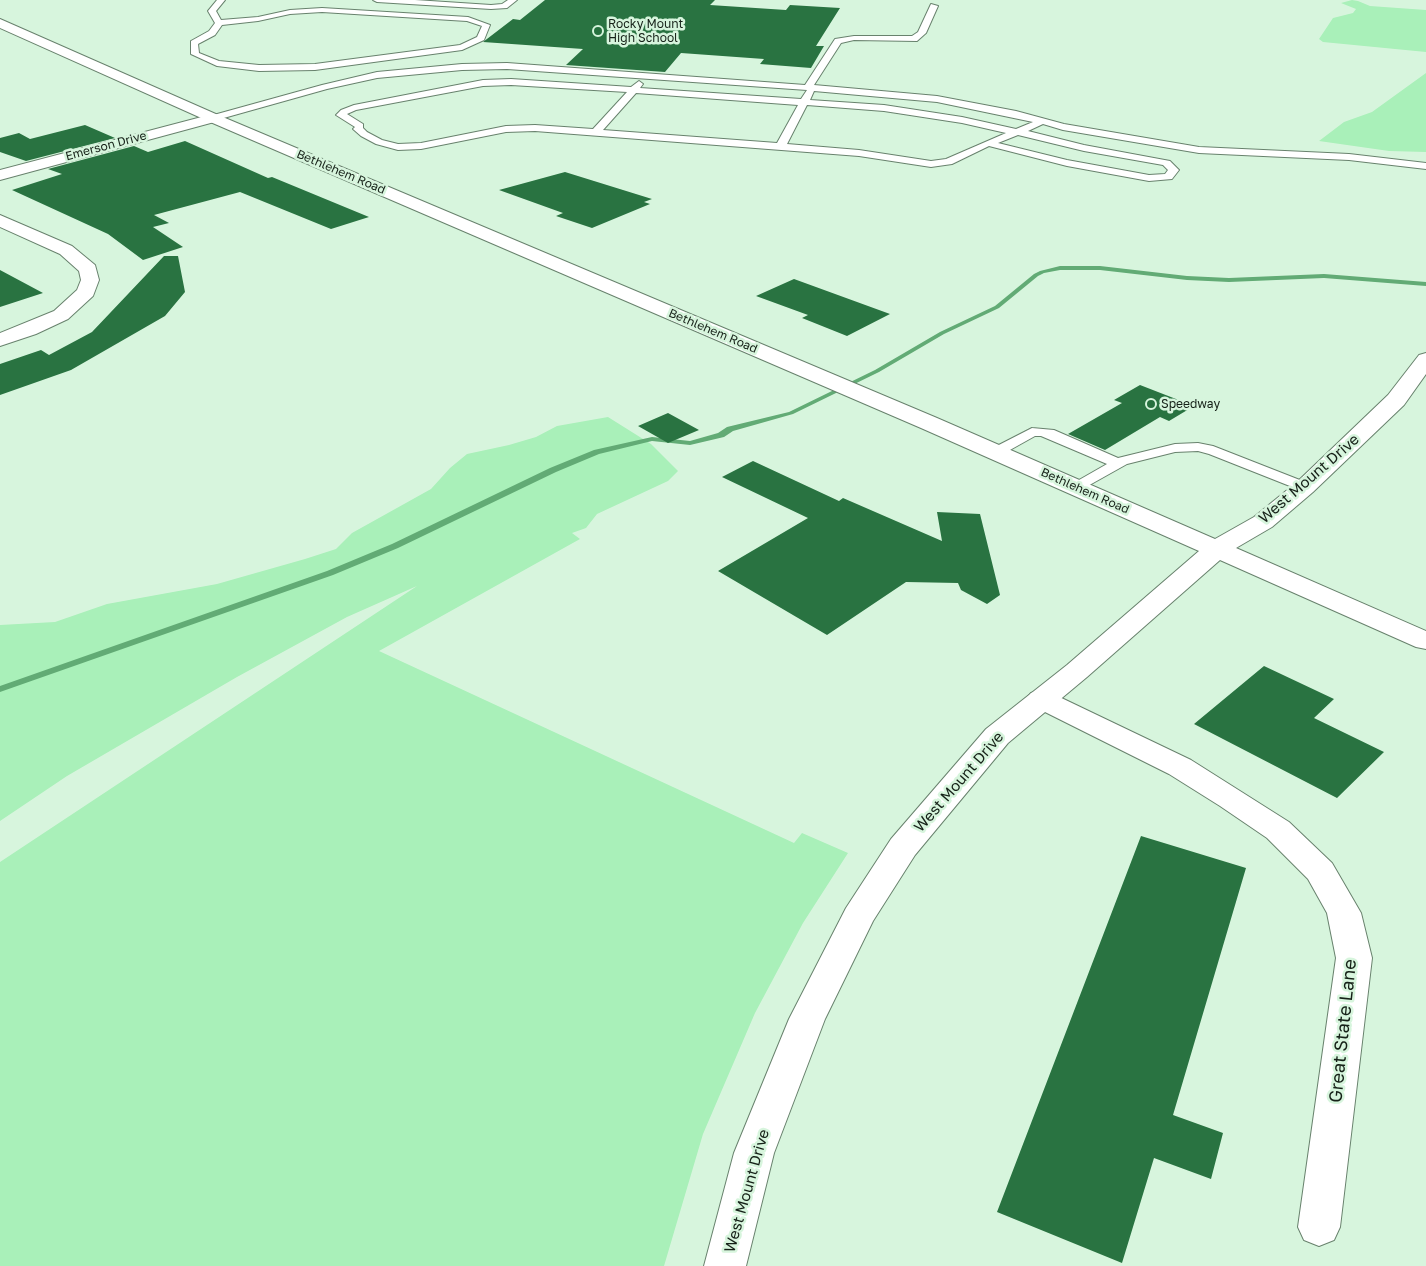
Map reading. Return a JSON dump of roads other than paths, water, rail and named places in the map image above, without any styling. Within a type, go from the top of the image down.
[{"type":"main road","name":"Bethlehem Road","points":[[0,23],[213,118],[1077,487],[1426,641]]},
{"type":"main road","name":"Emerson Drive","points":[[0,175],[213,118]]},
{"type":"main road","points":[[0,220],[66,250],[88,269],[90,280],[86,292],[61,314],[29,330],[0,340]]},
{"type":"main road","name":"West Mount Drive","points":[[725,1266],[754,1153],[808,1019],[858,917],[903,847],[997,736],[1077,671],[1217,549],[1263,522],[1305,486],[1396,400],[1426,359]]},
{"type":"main road","name":"Great State Lane","points":[[1041,699],[1180,767],[1232,798],[1278,830],[1320,871],[1344,913],[1354,958],[1319,1227]]},
{"type":"lane","points":[[219,23],[212,10],[221,0]]},
{"type":"lane","points":[[377,0],[484,6],[504,6],[513,0]]},
{"type":"lane","points":[[780,147],[838,40],[854,38],[914,39],[922,33],[934,6]]},
{"type":"lane","points":[[322,10],[468,20],[486,25],[481,38],[462,47],[314,67],[259,68],[218,63],[195,54],[194,43],[212,33],[219,23],[258,19],[290,12],[322,10]]},
{"type":"lane","points":[[213,118],[325,86],[377,75],[462,67],[507,66],[811,87],[937,99],[1016,114],[1110,136],[1199,150],[1349,157],[1426,166]]},
{"type":"lane","points":[[596,132],[646,76]]},
{"type":"lane","points":[[988,143],[1067,163],[1149,178],[1168,177],[1174,170],[1166,163],[1084,148],[1017,132],[962,120],[884,108],[633,90],[496,82],[354,108],[341,115],[360,126],[358,129],[364,134],[379,142],[398,147],[421,146],[506,129],[535,128],[860,153],[931,164],[948,162],[988,143],[1017,132],[1043,121]]},
{"type":"lane","points":[[996,452],[1032,432],[1041,432],[1049,433],[1118,464]]},
{"type":"lane","points":[[1077,487],[1118,464],[1175,448],[1198,447],[1213,450],[1305,486]]},
{"type":"waterway","points":[[0,689],[330,573],[395,546],[553,470],[597,452],[652,439],[690,443],[721,435],[730,429],[791,413],[877,371],[942,333],[997,307],[1042,272],[1060,268],[1100,268],[1187,278],[1229,280],[1324,276],[1426,284]]},
{"type":"place","name":"Rocky Mount High School","points":[[598,31]]},
{"type":"place","name":"Speedway","points":[[1151,404]]}]
